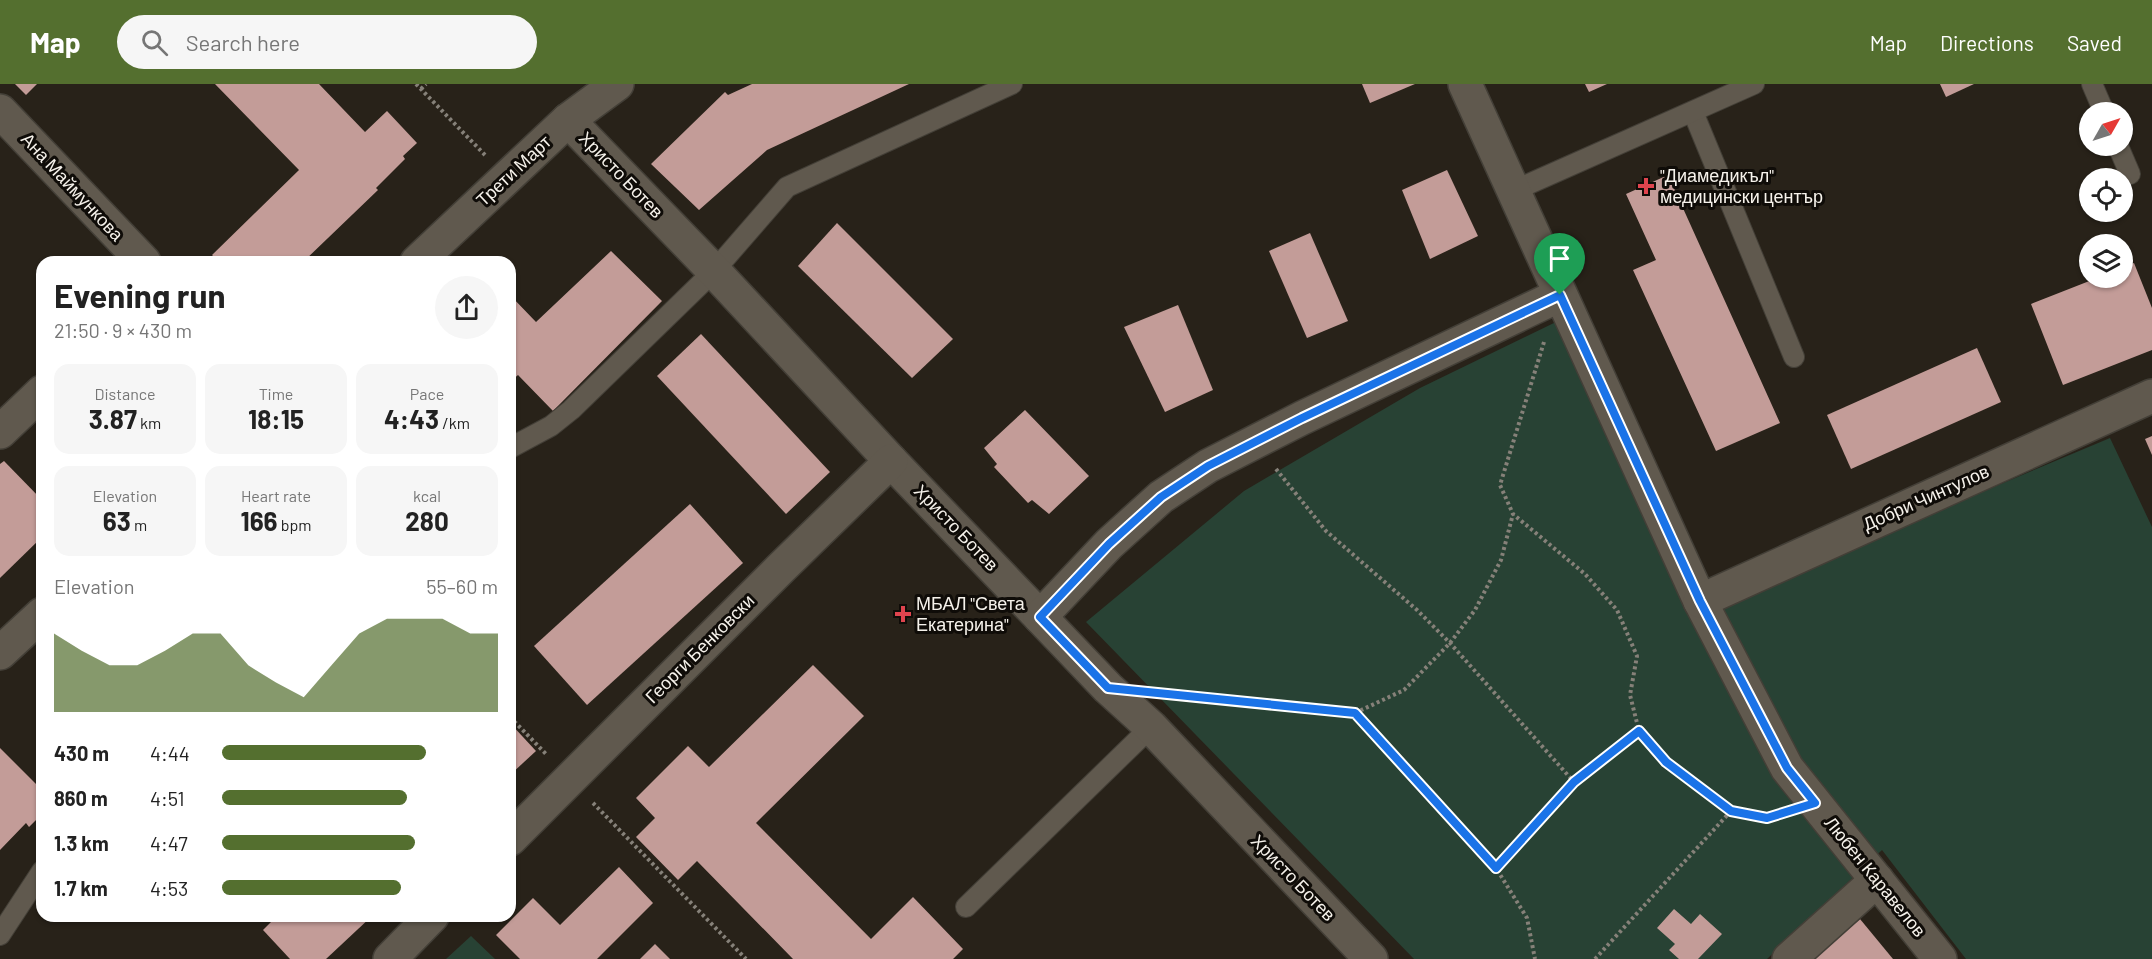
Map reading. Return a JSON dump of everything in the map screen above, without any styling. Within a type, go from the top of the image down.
[{"type":"street","name":"Трети Март","points":[[423,256],[568,120],[617,84]]},
{"type":"street","name":"Любен Каравелов","points":[[1466,84],[1700,601],[1787,768],[1940,959]]},
{"type":"street","name":"Ана Маймункова","points":[[0,111],[138,256]]},
{"type":"street","name":"Христо Ботев","points":[[568,120],[714,271],[1040,617],[1108,688],[1151,727],[1371,959]]},
{"type":"street","points":[[1040,617],[1109,544],[1161,497],[1208,466],[1560,295]]},
{"type":"street","name":"Добри Чинтулов","points":[[1700,601],[2152,396]]},
{"type":"street","points":[[0,432],[36,398]]},
{"type":"street","name":"Георги Бенковски","points":[[516,833],[772,576],[891,461]]},
{"type":"street","points":[[0,653],[36,620]]},
{"type":"street","points":[[1789,959],[1877,880]]},
{"type":"street","points":[[390,959],[426,922]]},
{"type":"lane","points":[[516,445],[550,426],[571,410],[714,271],[787,187],[1012,84]]},
{"type":"lane","points":[[1513,191],[1754,84]]},
{"type":"lane","points":[[2092,84],[2100,102]]},
{"type":"lane","points":[[1693,112],[1794,357]]},
{"type":"lane","points":[[966,907],[1151,727]]},
{"type":"lane","points":[[0,935],[36,880]]},
{"type":"path","points":[[416,84],[507,178]]},
{"type":"path","points":[[421,89],[426,84]]},
{"type":"path","points":[[1560,295],[1522,408],[1500,486],[1513,514],[1585,574],[1617,610],[1637,656],[1630,695],[1639,731],[1666,762],[1731,811],[1767,818],[1815,803]]},
{"type":"path","points":[[1255,443],[1326,531],[1417,610],[1450,643],[1574,782]]},
{"type":"path","points":[[1108,688],[1355,713],[1404,690],[1450,643],[1475,610],[1501,560],[1513,514]]},
{"type":"path","points":[[1355,713],[1496,868],[1527,918],[1535,959]]},
{"type":"path","points":[[516,723],[746,959]]},
{"type":"path","points":[[1496,868],[1574,782],[1639,731]]},
{"type":"path","points":[[1595,959],[1731,811]]},
{"type":"green space","points":[[1558,321],[1690,615],[2110,438],[2152,527],[2152,959],[1966,959],[1882,850],[1767,959],[1414,959],[1086,622],[1244,491],[1420,388]]},
{"type":"green space","points":[[471,936],[495,959],[446,959]]},
{"type":"building","points":[[15,84],[37,84],[26,95]]},
{"type":"building","points":[[215,84],[319,84],[365,132],[387,111],[417,143],[403,156],[405,159],[376,188],[378,190],[309,256],[212,255],[299,170]]},
{"type":"building","points":[[752,84],[909,84],[767,150],[699,210],[651,164],[725,92],[728,95]]},
{"type":"building","points":[[1362,84],[1415,84],[1370,103]]},
{"type":"building","points":[[1585,84],[1607,84],[1589,92]]},
{"type":"building","points":[[1940,84],[1974,84],[1946,97]]},
{"type":"building","points":[[1447,170],[1478,236],[1430,259],[1402,190]]},
{"type":"building","points":[[1668,175],[1780,423],[1716,451],[1633,270],[1656,260],[1626,194]]},
{"type":"building","points":[[837,223],[953,339],[912,378],[798,266]]},
{"type":"building","points":[[1310,233],[1348,321],[1307,338],[1269,251]]},
{"type":"building","points":[[611,251],[662,301],[553,411],[518,375],[516,377],[516,301],[536,322]]},
{"type":"building","points":[[2133,263],[2152,308],[2152,350],[2063,385],[2031,304],[2079,285],[2079,288],[2133,288]]},
{"type":"building","points":[[1178,305],[1213,390],[1165,412],[1124,327]]},
{"type":"building","points":[[701,334],[830,472],[786,514],[657,376]]},
{"type":"building","points":[[1977,348],[2001,402],[1851,469],[1827,415]]},
{"type":"building","points":[[1025,410],[1089,476],[1049,514],[1032,500],[1028,503],[994,467],[997,464],[984,448]]},
{"type":"building","points":[[2152,436],[2152,455],[2145,439]]},
{"type":"building","points":[[4,461],[36,494],[36,543],[0,578],[0,464]]},
{"type":"building","points":[[690,504],[743,563],[587,705],[534,646]]},
{"type":"building","points":[[813,665],[864,716],[756,823],[871,939],[913,897],[963,949],[953,959],[793,959],[697,861],[678,880],[636,837],[655,818],[636,798],[688,746],[709,767]]},
{"type":"building","points":[[516,729],[536,751],[516,769]]},
{"type":"building","points":[[0,748],[36,784],[36,820],[29,827],[26,823],[0,850]]},
{"type":"building","points":[[619,867],[653,903],[597,959],[520,959],[496,935],[509,922],[516,922],[516,915],[533,898],[560,925]]},
{"type":"building","points":[[1674,909],[1691,924],[1700,914],[1722,934],[1698,959],[1679,959],[1669,950],[1675,944],[1657,928]]},
{"type":"building","points":[[1860,919],[1893,959],[1812,959]]},
{"type":"building","points":[[271,922],[366,922],[326,959],[290,959],[263,930]]},
{"type":"building","points":[[655,944],[670,959],[640,959]]},
{"type":"place","name":"\"Диамедикъл\" медицински център","points":[[1646,186]]},
{"type":"place","name":"МБАЛ \"Света Екатерина\"","points":[[903,614]]},
{"type":"route","points":[[1560,295],[1700,601],[1787,768],[1815,803],[1767,818],[1731,811],[1666,762],[1639,731],[1574,782],[1496,868],[1355,713],[1108,688],[1040,617],[1109,544],[1161,497],[1208,466],[1302,418],[1560,295]]}]
